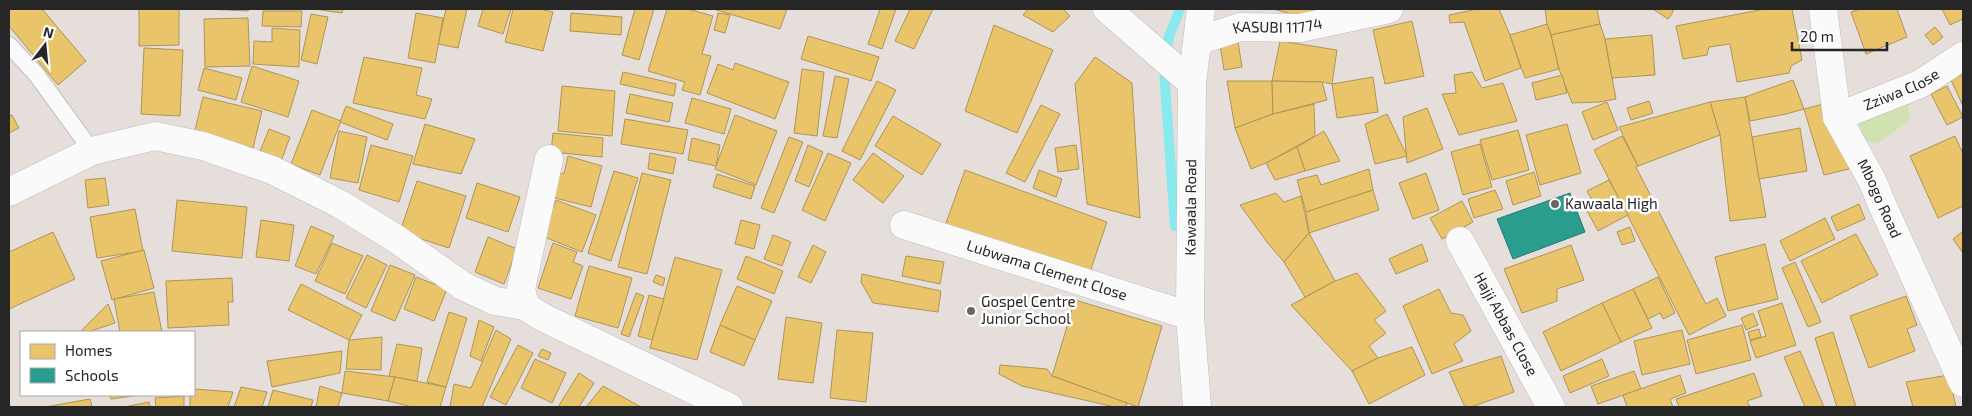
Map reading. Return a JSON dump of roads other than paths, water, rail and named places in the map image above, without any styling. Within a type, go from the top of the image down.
[{"type":"street","points":[[1107,9],[1192,83]]},
{"type":"street","name":"Kawaala Road","points":[[1197,407],[1190,316],[1192,83],[1201,9]]},
{"type":"street","name":"KASUBI 11774","points":[[1198,41],[1240,27],[1300,28],[1389,9]]},
{"type":"street","name":"Mbogo Road","points":[[1823,9],[1837,117],[1873,182],[1963,383]]},
{"type":"street","name":"Zziwa Close","points":[[1837,117],[1920,84],[1963,56]]},
{"type":"street","points":[[9,192],[92,151],[156,136],[203,146],[272,170],[340,204],[395,238],[463,286],[495,301],[525,306],[542,317],[729,407]]},
{"type":"street","points":[[525,306],[521,289],[549,158]]},
{"type":"street","name":"Lubwama Clement Close","points":[[904,225],[1190,316]]},
{"type":"street","name":"Hajji Abbas Close","points":[[1460,241],[1551,407]]},
{"type":"lane","points":[[9,44],[36,74],[92,151]]},
{"type":"waterway","points":[[1175,226],[1164,70],[1169,36],[1180,9]]},
{"type":"place","name":"Kawaala High","points":[[1555,204]]},
{"type":"place","name":"Gospel Centre Junior School","points":[[971,311]]}]
